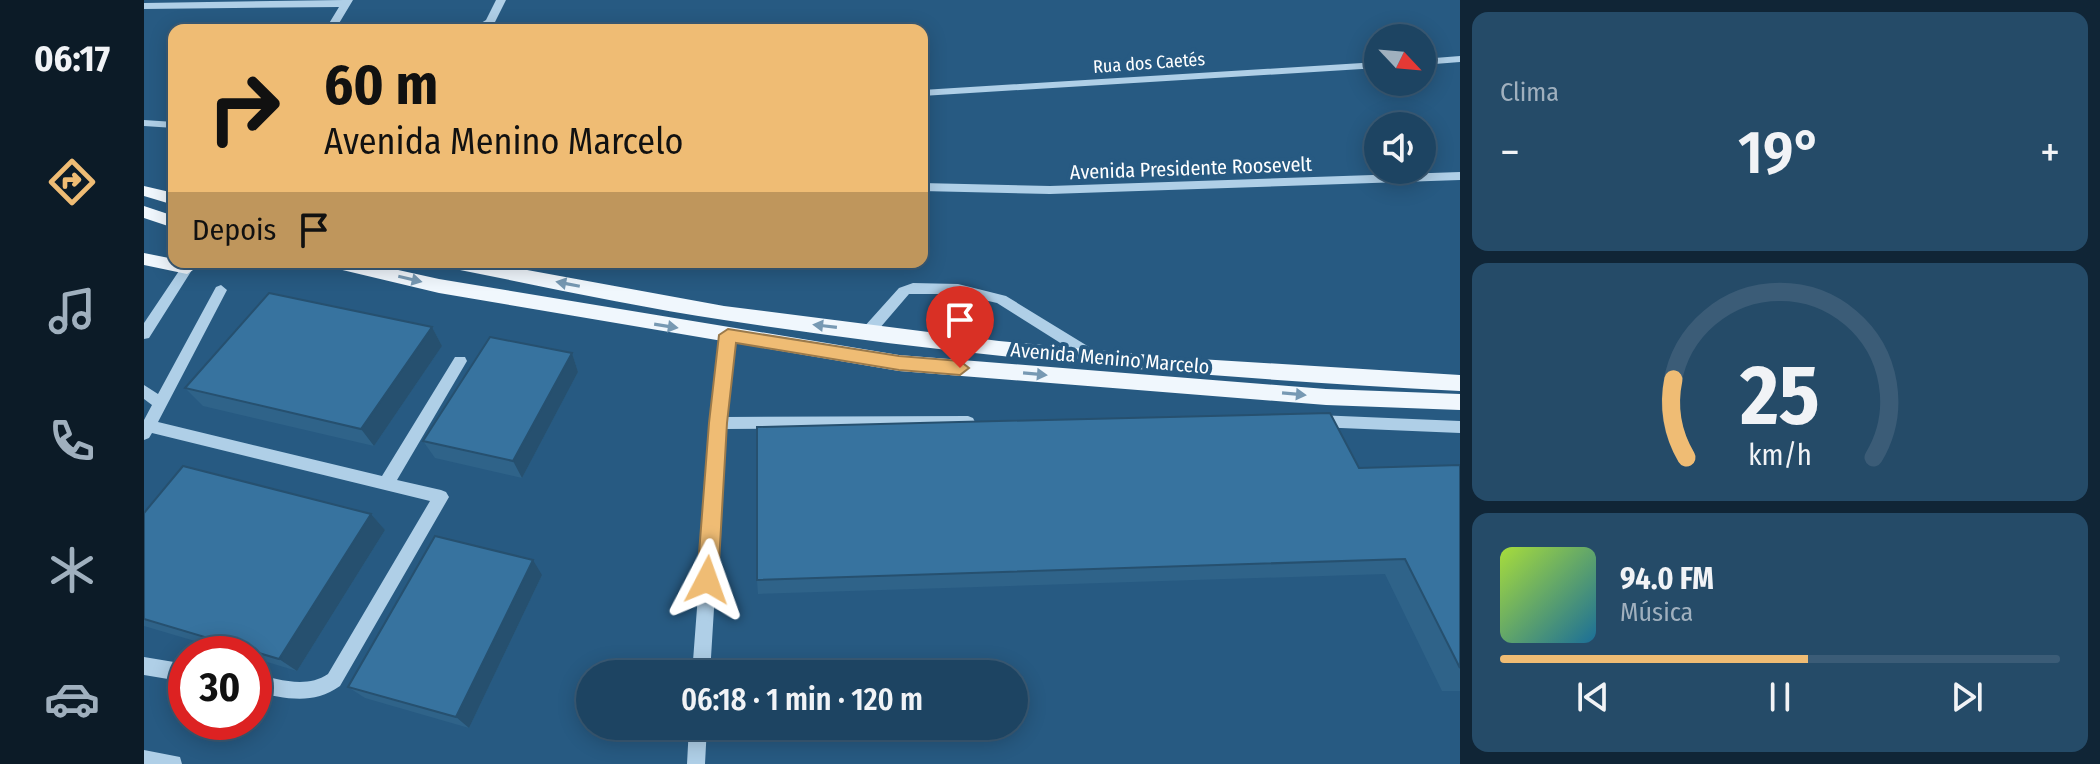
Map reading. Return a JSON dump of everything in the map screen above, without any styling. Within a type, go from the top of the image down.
[{"type":"main road","points":[[144,191],[168,197]]},
{"type":"main road","points":[[144,212],[168,220]]},
{"type":"main road","points":[[144,259],[168,262]]},
{"type":"main road","name":"Avenida Menino Marcelo","points":[[360,268],[439,286],[899,363],[1326,397],[1460,402]]},
{"type":"main road","name":"Avenida Menino Marcelo","points":[[482,268],[722,313],[868,332],[1283,375],[1460,383]]},
{"type":"street","points":[[486,24],[501,0]]},
{"type":"street","points":[[144,6],[347,2]]},
{"type":"street","points":[[334,24],[347,2]]},
{"type":"street","points":[[1436,61],[1460,59]]},
{"type":"street","name":"Rua dos Caetés","points":[[928,93],[1364,66]]},
{"type":"street","points":[[144,123],[168,125]]},
{"type":"street","name":"Avenida Presidente Roosevelt","points":[[928,187],[1050,190],[1460,176]]},
{"type":"street","points":[[144,334],[187,268]]},
{"type":"street","points":[[868,332],[904,291],[913,288],[958,289],[1001,299],[1094,357]]},
{"type":"street","points":[[221,290],[146,430],[441,497],[341,671],[325,688],[308,692],[272,686]]},
{"type":"street","points":[[702,660],[718,423],[728,335]]},
{"type":"street","points":[[386,484],[460,361]]},
{"type":"street","points":[[144,391],[161,403]]},
{"type":"street","points":[[1294,421],[1460,427]]},
{"type":"street","points":[[718,423],[990,422]]},
{"type":"street","points":[[144,666],[168,670]]},
{"type":"street","points":[[696,764],[697,740]]},
{"type":"street","points":[[144,759],[173,764]]},
{"type":"building","points":[[269,293],[432,327],[361,429],[185,388]]},
{"type":"building","points":[[490,337],[572,353],[513,461],[423,441]]},
{"type":"building","points":[[1330,413],[1359,468],[1460,465],[1460,668],[1405,559],[757,580],[757,427]]},
{"type":"building","points":[[183,466],[371,514],[279,659],[272,657],[272,636],[201,636],[144,619],[144,513]]},
{"type":"building","points":[[435,536],[533,560],[456,717],[348,687]]},
{"type":"route","points":[[707,580],[718,423],[728,335],[899,363],[960,368]]}]
